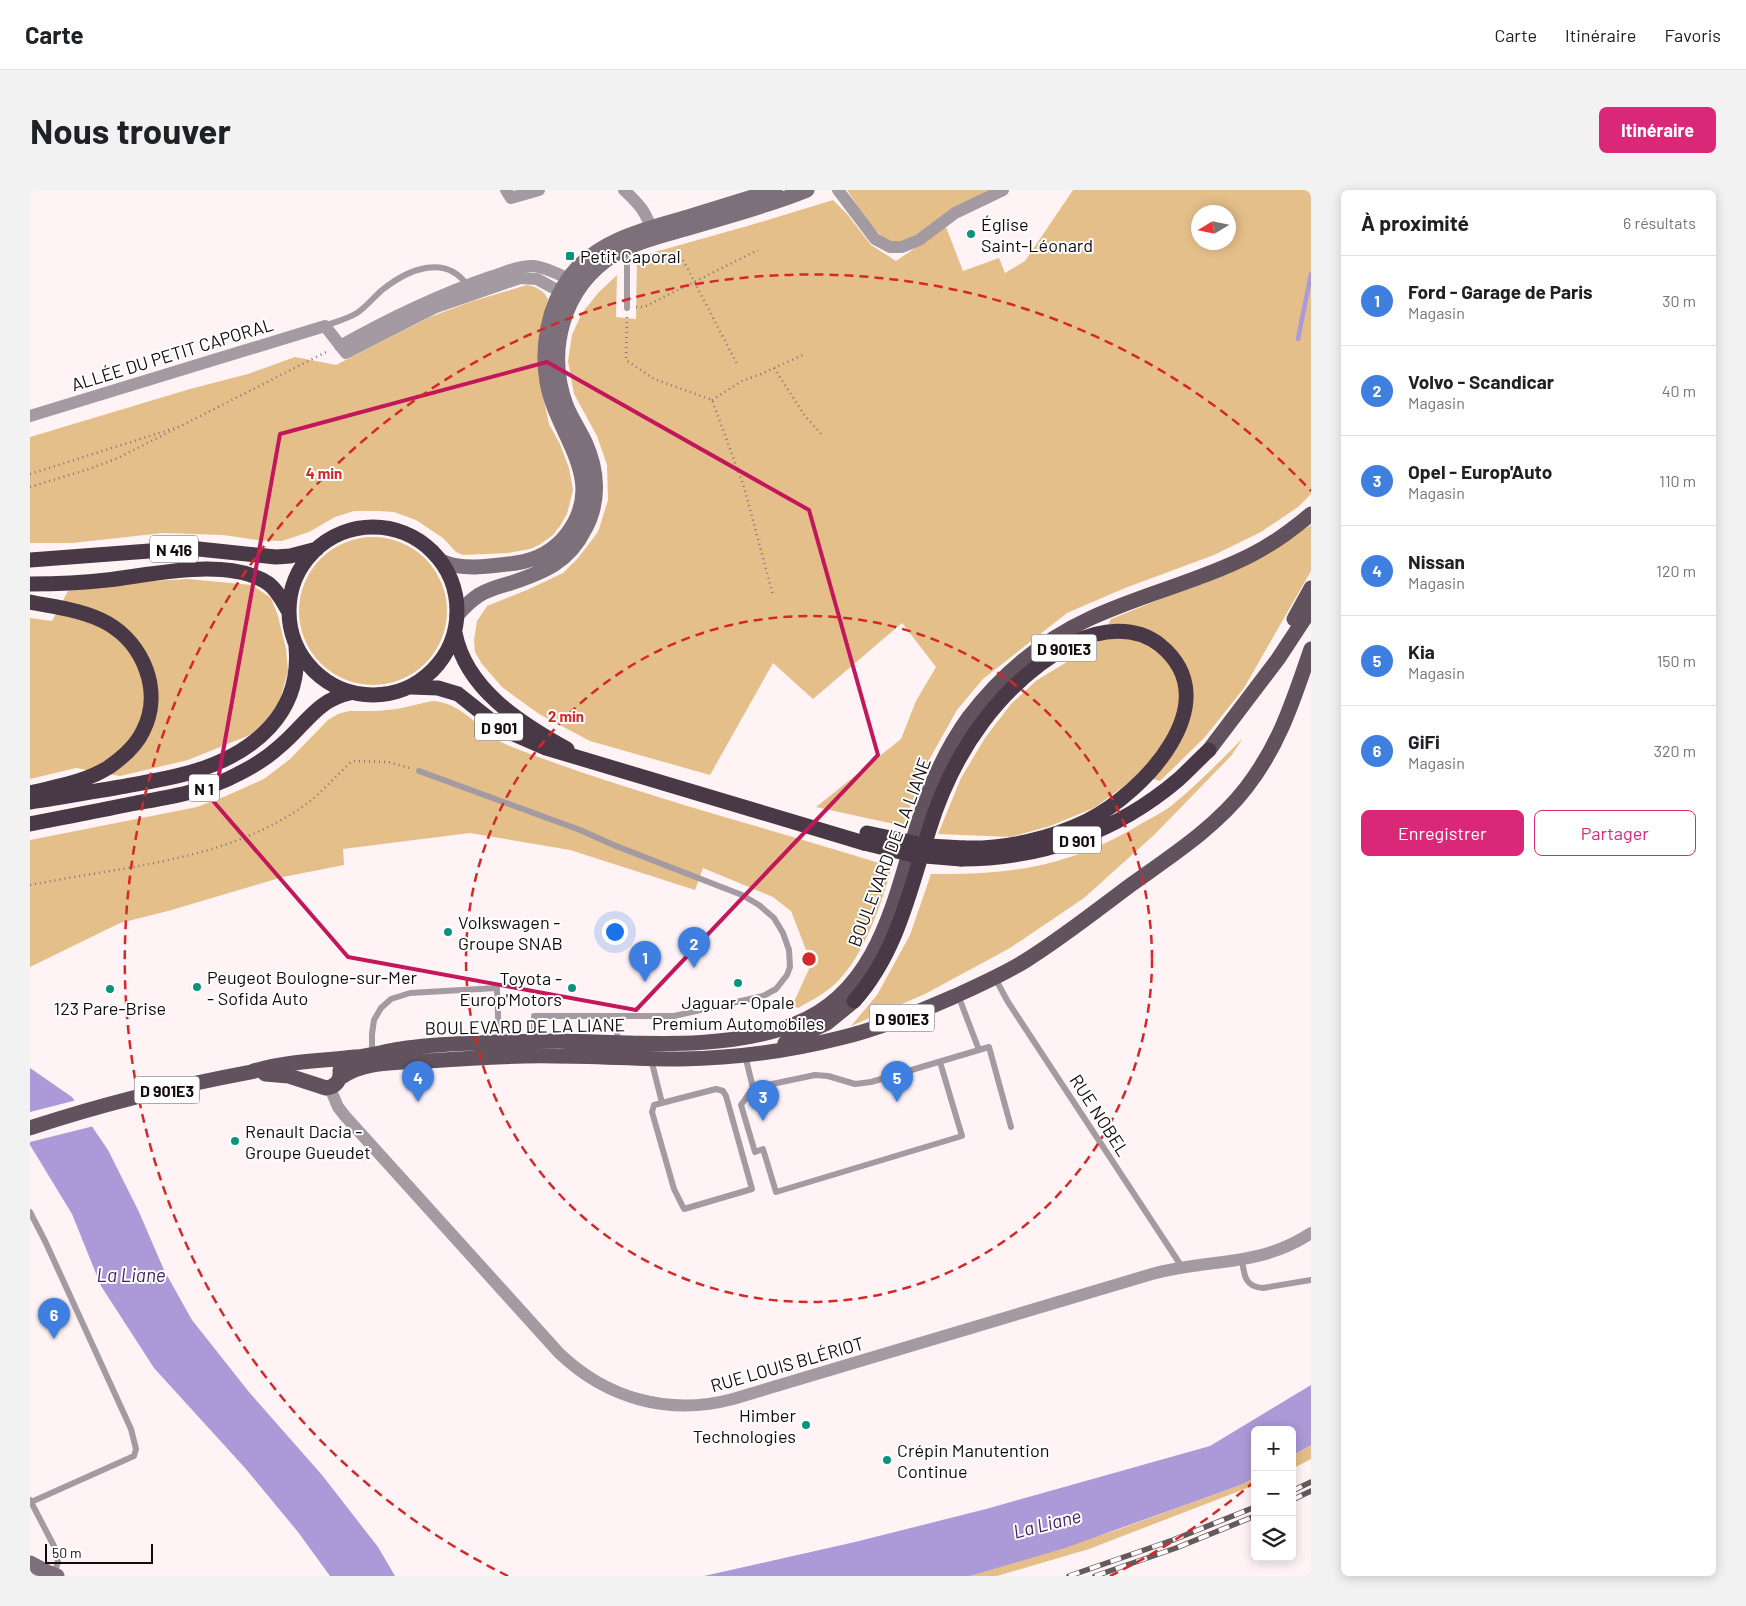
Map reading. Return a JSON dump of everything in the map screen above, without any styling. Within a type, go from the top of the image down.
[{"type":"highway","points":[[366,527],[385,528],[403,532],[414,537],[429,548],[441,561],[453,584],[457,600],[455,633],[447,652],[428,675],[411,687],[384,695],[364,695],[334,686],[307,664],[296,644],[289,612],[291,594],[296,577],[305,562],[317,549],[332,538],[349,531],[366,527]]},
{"type":"highway","name":"N 416","points":[[30,560],[189,548],[276,557],[290,556],[317,549]]},
{"type":"highway","name":"N 416","points":[[30,584],[103,580],[184,569],[223,571],[252,576],[268,584],[280,596],[289,612]]},
{"type":"highway","points":[[30,602],[90,615],[118,630],[132,644],[143,661],[151,694],[149,713],[143,732],[132,747],[117,761],[102,771],[84,779],[30,793]]},
{"type":"highway","name":"D 901E3","points":[[854,1001],[878,970],[899,926],[932,821],[951,773],[970,739],[998,703],[1022,678],[1052,656],[1081,639],[1097,633],[1114,631],[1134,633],[1151,639],[1166,651],[1179,668],[1182,676],[1186,693],[1184,711],[1180,727],[1173,742],[1143,780],[1106,809],[1089,820],[1069,829],[1038,839],[962,854]]},
{"type":"highway","name":"D 901","points":[[455,633],[459,651],[465,664],[495,700],[506,710],[564,747],[593,761]]},
{"type":"highway","name":"N 1","points":[[30,802],[178,776],[214,764],[242,750],[271,728],[284,710],[295,676],[296,644]]},
{"type":"highway","name":"D 901","points":[[411,687],[438,688],[465,698],[492,722],[508,732],[546,748],[706,796],[866,838],[913,855],[962,854],[987,859],[1025,854],[1058,846],[1090,835],[1125,817],[1153,799],[1179,779],[1209,750]]},
{"type":"highway","name":"N 1","points":[[30,824],[174,796],[219,783],[239,774],[275,751],[325,702],[350,692]]},
{"type":"main road","points":[[457,615],[466,605],[481,594],[540,573],[558,562],[577,543],[590,519],[596,494],[593,464],[586,443],[566,405],[557,364],[561,330],[570,289],[606,261],[653,233],[774,190]]},
{"type":"main road","points":[[441,561],[450,565],[465,566],[513,564],[532,560],[545,554],[557,545],[578,516],[583,493],[581,472],[574,451],[553,406],[547,382],[544,354],[547,332],[584,261],[624,237],[653,233],[762,206],[807,190]]},
{"type":"main road","name":"BOULEVARD DE LA LIANE","points":[[79,1112],[270,1066],[372,1055],[400,1049],[499,1042],[686,1043],[754,1035],[788,1027],[806,1020],[838,999],[852,985],[865,965],[887,920],[924,806],[943,761],[971,715],[1002,680],[1046,643],[1080,624],[1108,611],[1195,579],[1242,559],[1275,541],[1311,514]]},
{"type":"main road","name":"D 901","points":[[1241,708],[1290,627],[1311,588]]},
{"type":"main road","name":"D 901","points":[[1209,750],[1278,659],[1311,609]]},
{"type":"main road","name":"BOULEVARD DE LA LIANE","points":[[251,1072],[329,1083],[355,1068],[372,1065],[490,1057],[702,1058],[748,1053],[793,1048],[839,1038],[900,1018],[958,995],[995,977],[1046,948],[1208,826],[1238,798],[1260,768],[1284,724],[1311,649]]},
{"type":"main road","name":"D 901E3","points":[[748,1053],[789,1041],[810,1032],[835,1018],[854,1001]]},
{"type":"main road","points":[[323,1060],[334,1061],[340,1071],[329,1083],[312,1080],[311,1072],[313,1066],[323,1060]]},
{"type":"main road","name":"D 901E3","points":[[30,1122],[79,1112]]},
{"type":"main road","name":"D 901E3","points":[[30,1128],[79,1112]]},
{"type":"main road","points":[[33,1568],[56,1575]]},
{"type":"street","points":[[506,190],[511,198],[539,190]]},
{"type":"street","points":[[624,190],[642,208],[653,233]]},
{"type":"street","points":[[841,191],[875,239],[890,247],[902,247],[919,240],[955,213],[1003,190]]},
{"type":"street","points":[[325,326],[346,353],[469,290],[513,270],[528,266],[544,269],[570,289]]},
{"type":"street","name":"ALLÉE DU PETIT CAPORAL","points":[[30,416],[325,326]]},
{"type":"street","name":"RUE LOUIS BLÉRIOT","points":[[329,1083],[338,1107],[345,1116],[559,1353],[581,1373],[598,1383],[623,1394],[650,1402],[690,1406],[726,1401],[1152,1274],[1182,1267],[1242,1260],[1276,1252],[1311,1234]]},
{"type":"lane","points":[[627,248],[627,308]]},
{"type":"lane","name":"ALLÉE DU PETIT CAPORAL","points":[[325,326],[356,314],[389,285],[407,274],[421,269],[444,268],[457,274],[469,290]]},
{"type":"lane","points":[[419,772],[580,830],[616,846],[731,890],[759,905],[779,925],[789,950],[790,967],[782,983],[770,993],[674,1016],[534,1016],[534,1042]]},
{"type":"lane","name":"RUE NOBEL","points":[[995,977],[1008,1002],[1182,1267]]},
{"type":"lane","points":[[372,1055],[373,1027],[377,1014],[391,999],[410,993],[497,988],[499,1042],[497,1051],[490,1057]]},
{"type":"lane","points":[[958,995],[978,1050]]},
{"type":"lane","points":[[610,1057],[617,1048],[618,1016]]},
{"type":"lane","points":[[940,1062],[962,1136],[776,1192],[763,1149],[755,1152],[741,1105],[753,1088],[814,1075],[828,1076],[855,1084],[871,1082],[989,1047],[1011,1127]]},
{"type":"lane","points":[[748,1053],[753,1088]]},
{"type":"lane","points":[[650,1058],[662,1103]]},
{"type":"lane","points":[[716,1089],[723,1091],[752,1188],[684,1209],[674,1189],[652,1112],[654,1105],[662,1103],[716,1089]]},
{"type":"lane","points":[[30,1212],[131,1429],[136,1449],[134,1456],[31,1501],[55,1548],[58,1562],[56,1575]]},
{"type":"lane","points":[[1242,1260],[1246,1280],[1249,1285],[1256,1288],[1311,1280]]},
{"type":"path","points":[[758,250],[644,307],[627,308],[626,360],[654,379],[712,400],[744,487],[773,595]]},
{"type":"path","points":[[683,260],[738,364]]},
{"type":"path","points":[[30,487],[109,462],[308,360],[340,346]]},
{"type":"path","points":[[712,400],[742,381],[805,354]]},
{"type":"path","points":[[774,368],[805,416],[822,436]]},
{"type":"path","points":[[30,474],[188,423]]},
{"type":"path","points":[[30,885],[203,852],[239,840],[274,824],[308,802],[332,782],[347,765],[354,761],[388,762],[419,772]]},
{"type":"highlighted area","points":[[547,362],[809,510],[878,755],[636,1010],[348,957],[214,802],[280,434]]},
{"type":"shaded area","points":[[847,190],[990,190],[915,238],[900,244],[886,241],[868,222]]},
{"type":"shaded area","points":[[1073,190],[1311,190],[1311,494],[1298,507],[1261,532],[1214,555],[1125,588],[1067,613],[983,679],[957,710],[924,769],[903,826],[816,807],[901,739],[916,701],[936,667],[902,623],[813,699],[773,663],[710,775],[590,741],[539,714],[502,687],[482,664],[475,652],[474,640],[477,621],[487,606],[563,573],[578,558],[598,532],[608,500],[607,465],[597,436],[574,394],[568,361],[572,335],[582,313],[599,292],[617,275],[616,317],[636,319],[637,257],[833,200],[847,214],[871,245],[896,261],[946,227],[963,271],[999,258],[1005,273],[1025,261]]},
{"type":"shaded area","points":[[527,285],[539,289],[548,299],[538,345],[542,392],[549,424],[560,444],[569,468],[573,490],[567,514],[560,526],[553,535],[539,545],[530,549],[508,553],[463,555],[456,552],[443,538],[416,520],[394,512],[379,511],[354,511],[335,517],[309,532],[282,541],[223,535],[163,533],[72,543],[30,543],[30,437],[190,389],[248,374],[295,357],[336,365],[430,317],[470,302]]},
{"type":"shaded area","points":[[1311,525],[1311,571],[1244,688],[1205,737],[1160,781],[1139,775],[1094,808],[1050,826],[1011,837],[938,834],[961,778],[985,738],[1011,704],[1037,680],[1097,644],[1111,619],[1245,565]]},
{"type":"shaded area","points":[[373,537],[388,538],[401,542],[426,558],[442,583],[446,596],[446,626],[442,639],[426,664],[401,680],[388,684],[373,685],[358,684],[345,680],[320,664],[304,639],[300,626],[299,611],[300,596],[304,583],[320,558],[345,542],[358,538]]},
{"type":"shaded area","points":[[188,579],[252,585],[271,598],[278,616],[286,649],[288,671],[279,703],[257,732],[188,760],[120,776],[76,768],[30,779],[30,618],[52,621],[68,591],[134,582]]},
{"type":"shaded area","points":[[432,701],[454,707],[501,742],[559,764],[653,796],[892,867],[871,928],[856,957],[847,971],[833,986],[798,1008],[792,1006],[809,969],[808,955],[791,911],[773,897],[703,868],[695,890],[570,850],[470,833],[343,849],[344,865],[283,877],[120,923],[30,967],[30,840],[197,807],[264,779],[290,759],[328,720],[338,714],[349,711],[397,709]]},
{"type":"shaded area","points":[[1243,738],[1231,756],[1154,835],[1084,898],[1010,948],[925,994],[851,1026],[877,995],[910,935],[931,874],[987,873],[1013,870],[1038,866],[1088,851],[1167,809],[1181,798]]},
{"type":"shaded area","points":[[1311,1445],[1311,1459],[1296,1467],[1296,1454]]},
{"type":"shaded area","points":[[1251,1479],[1251,1487],[1089,1549],[997,1576],[970,1576],[1114,1531],[1243,1484]]},
{"type":"water","name":"La Liane","points":[[30,1068],[72,1097],[108,1150],[139,1212],[164,1270],[192,1320],[249,1392],[322,1475],[378,1547],[395,1576],[330,1576],[298,1532],[245,1468],[154,1368],[101,1286],[72,1214],[30,1145]]},
{"type":"water","name":"La Liane","points":[[1311,1385],[1311,1445],[1296,1454],[1296,1426],[1251,1426],[1251,1479],[1243,1484],[1065,1548],[970,1576],[704,1576],[855,1542],[986,1509],[1210,1446]]},
{"type":"pier","points":[[77,1100],[94,1126],[30,1142],[30,1112]]},
{"type":"waterway","points":[[1298,339],[1311,274]]},
{"type":"railway","points":[[1296,1489],[1311,1482]]},
{"type":"railway","points":[[1296,1498],[1311,1491]]},
{"type":"railway","points":[[1069,1576],[1173,1540],[1251,1509]]},
{"type":"railway","points":[[1095,1576],[1176,1548],[1251,1518]]},
{"type":"place","name":"Église Saint-Léonard","points":[[971,234]]},
{"type":"place","name":"Petit Caporal","points":[[570,256]]},
{"type":"place","name":"Volkswagen - Groupe SNAB","points":[[448,932]]},
{"type":"place","name":"Volvo - Scandicar","points":[[694,968]]},
{"type":"place","name":"Ford - Garage de Paris","points":[[645,982]]},
{"type":"place","name":"Jaguar - Opale Premium Automobiles","points":[[738,983]]},
{"type":"place","name":"Peugeot Boulogne-sur-Mer - Sofida Auto","points":[[197,987]]},
{"type":"place","name":"Toyota - Europ'Motors","points":[[572,988]]},
{"type":"place","name":"123 Pare-Brise","points":[[110,989]]},
{"type":"place","name":"Nissan","points":[[418,1102]]},
{"type":"place","name":"Kia","points":[[897,1102]]},
{"type":"place","name":"Opel - Europ'Auto","points":[[763,1121]]},
{"type":"place","name":"Renault Dacia - Groupe Gueudet","points":[[235,1141]]},
{"type":"place","name":"GiFi","points":[[54,1339]]},
{"type":"place","name":"Himber Technologies","points":[[806,1425]]},
{"type":"place","name":"Crépin Manutention Continue","points":[[887,1460]]}]
